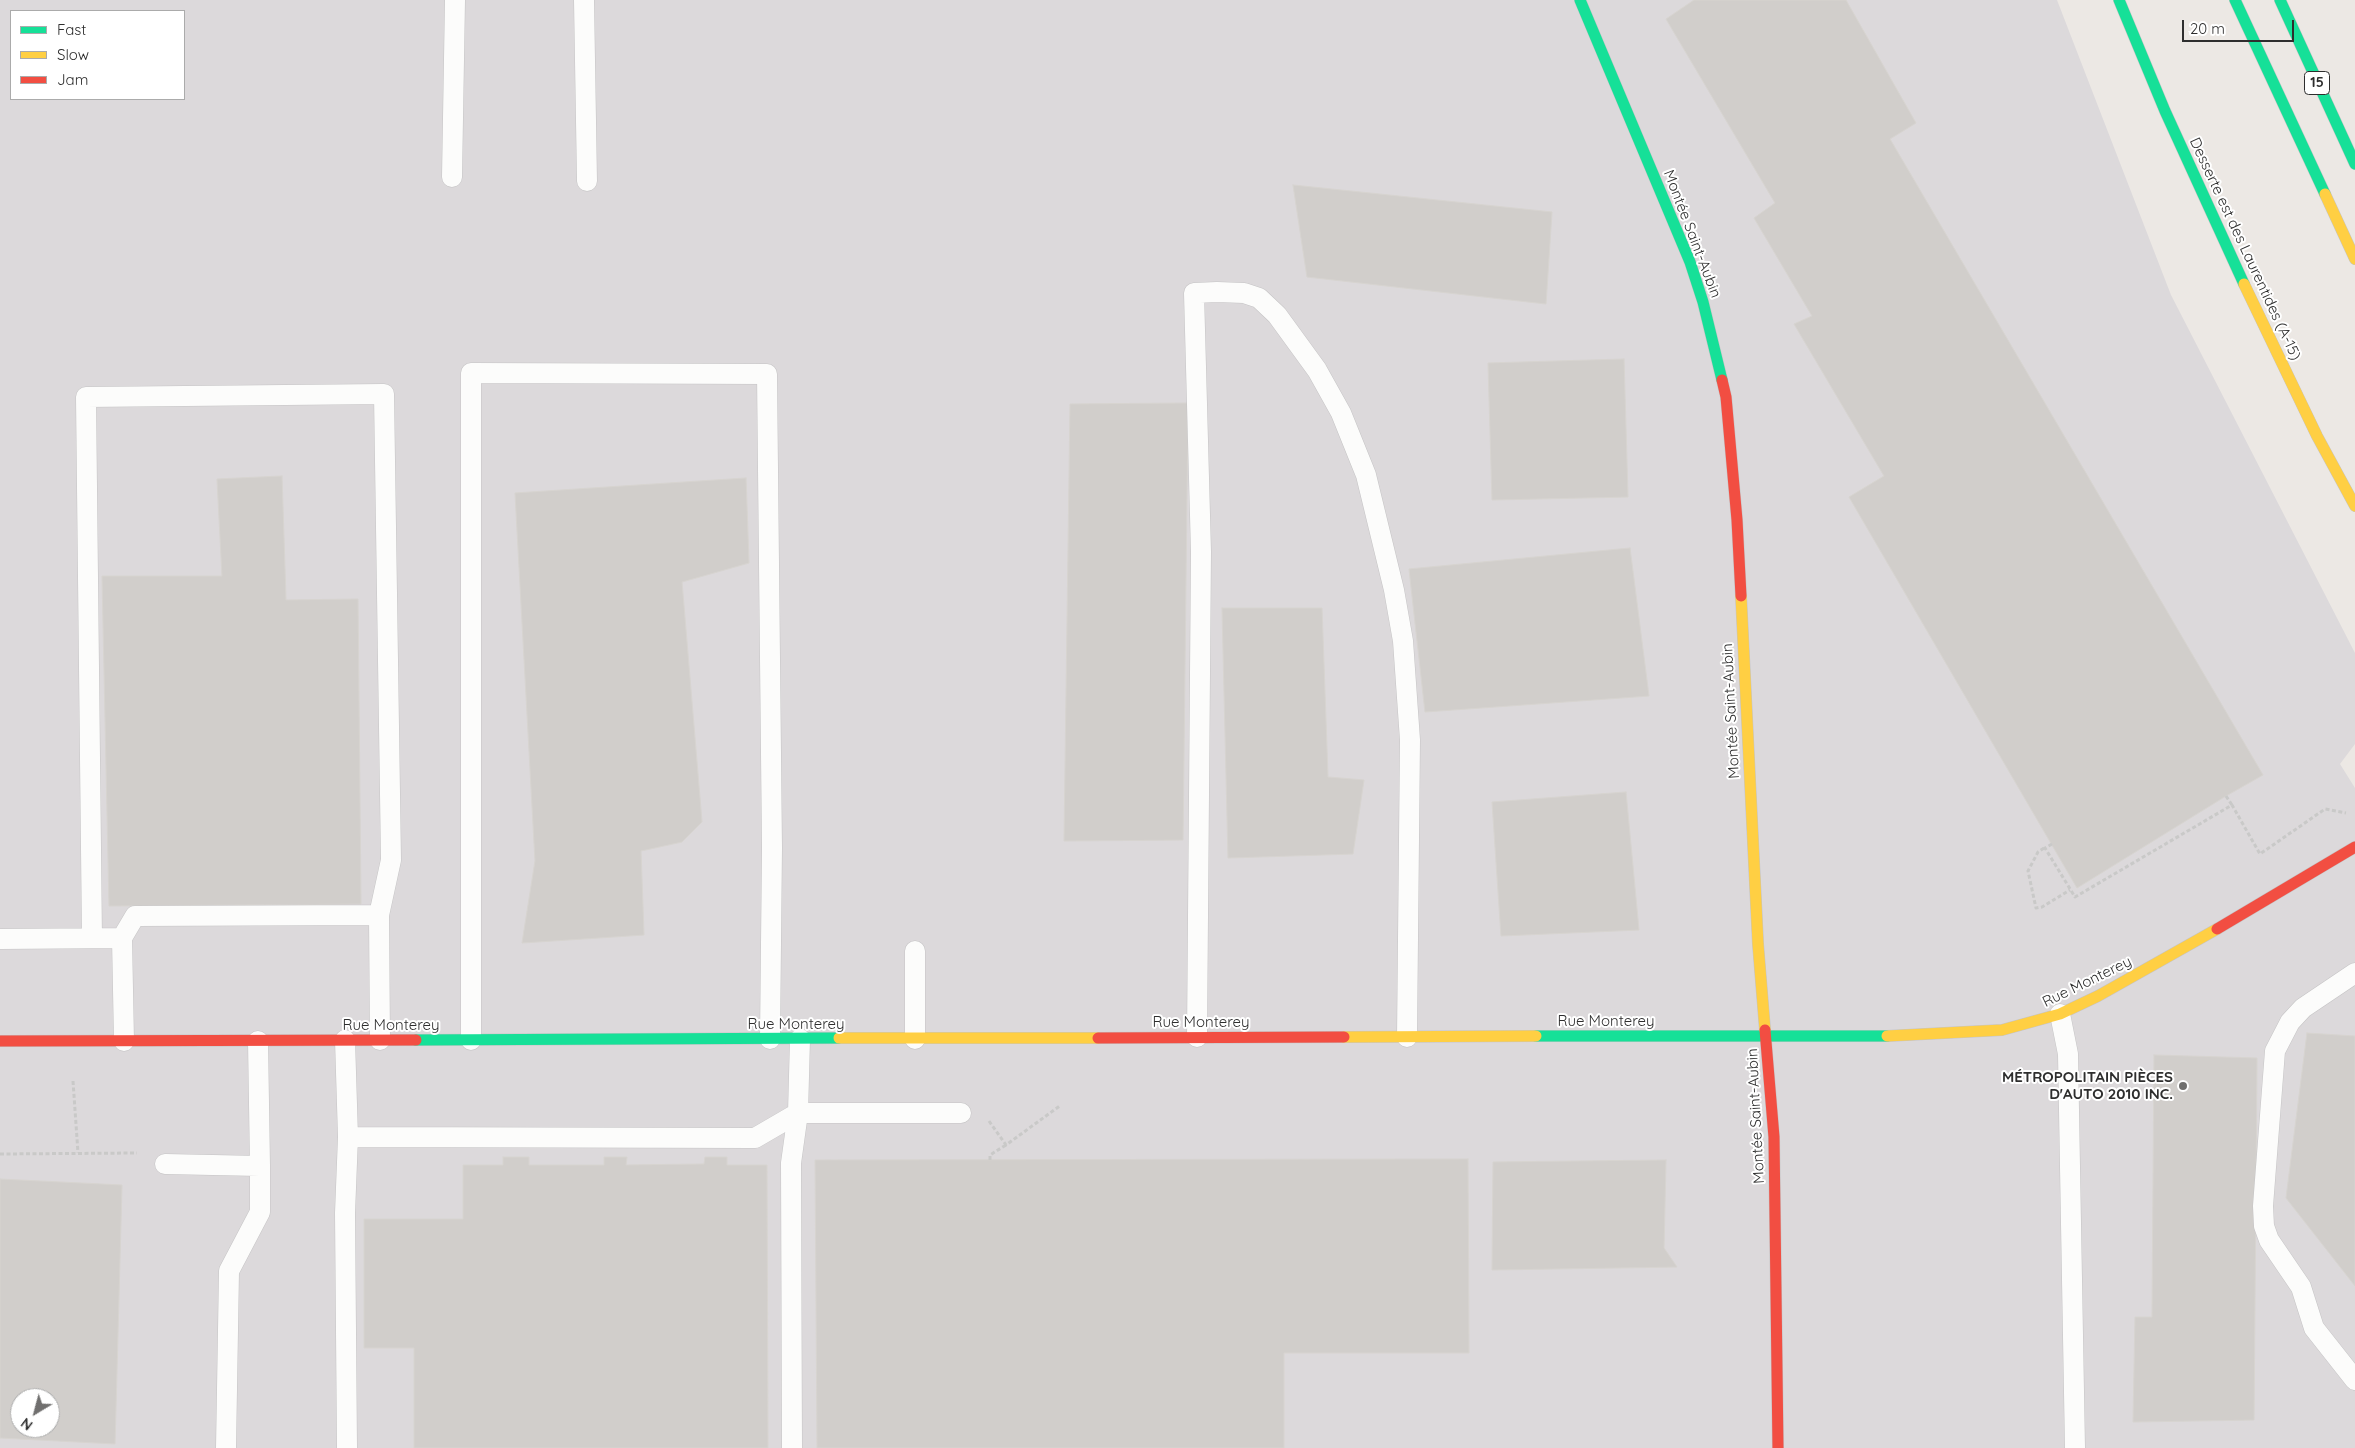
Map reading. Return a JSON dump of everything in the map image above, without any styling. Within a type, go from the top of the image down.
[{"type":"main road","name":"Montée Saint-Aubin","points":[[1580,0],[1690,262],[1703,302],[1726,397],[1737,520],[1758,944],[1774,1137],[1778,1448]]},
{"type":"main road","name":"Desserte est des Laurentides (A-15)","points":[[2119,0],[2165,111],[2258,315],[2317,436],[2355,506]]},
{"type":"main road","points":[[2235,0],[2355,260]]},
{"type":"main road","name":"15","points":[[2280,0],[2355,164]]},
{"type":"main road","name":"Rue Monterey","points":[[0,1041],[1766,1036],[1849,1038],[1974,1034],[2002,1030],[2060,1014],[2098,996],[2188,946],[2355,847]]},
{"type":"lane","points":[[452,177],[455,0]]},
{"type":"lane","points":[[584,0],[587,181]]},
{"type":"lane","points":[[1197,1037],[1202,552],[1194,293],[1217,292],[1244,293],[1259,298],[1277,315],[1316,370],[1341,413],[1366,475],[1394,590],[1406,671],[1410,740],[1407,1037]]},
{"type":"lane","points":[[471,1040],[471,373],[766,374],[772,848],[770,1039]]},
{"type":"lane","points":[[92,938],[86,397],[384,394],[391,860],[379,915],[380,1040]]},
{"type":"lane","points":[[124,1041],[122,938],[135,916],[379,915]]},
{"type":"lane","points":[[0,939],[122,938]]},
{"type":"lane","points":[[915,951],[916,1039]]},
{"type":"lane","points":[[2355,973],[2303,1008],[2290,1022],[2275,1051],[2263,1206],[2264,1226],[2269,1240],[2301,1287],[2314,1328],[2355,1380]]},
{"type":"lane","points":[[2060,1014],[2068,1054],[2075,1448]]},
{"type":"lane","points":[[792,1448],[791,1163],[798,1113],[800,1039]]},
{"type":"lane","points":[[345,1040],[348,1137],[345,1213],[347,1448]]},
{"type":"lane","points":[[226,1448],[229,1271],[260,1212],[258,1041]]},
{"type":"lane","points":[[348,1137],[755,1138],[798,1113],[961,1113]]},
{"type":"lane","points":[[164,1164],[260,1166]]},
{"type":"path","points":[[2226,796],[2260,854],[2325,810],[2346,813]]},
{"type":"path","points":[[2045,848],[2075,897],[2232,805]]},
{"type":"path","points":[[2052,844],[2038,852],[2028,871],[2036,908],[2042,907],[2070,890]]},
{"type":"path","points":[[73,1081],[78,1153]]},
{"type":"path","points":[[990,1160],[990,1155],[1061,1105]]},
{"type":"path","points":[[986,1116],[1006,1145]]},
{"type":"path","points":[[0,1154],[142,1153]]},
{"type":"shaded area","points":[[0,0],[2057,0],[2171,295],[2355,653],[2355,744],[2340,764],[2355,788],[2355,1448],[0,1448]]},
{"type":"building","points":[[1694,0],[1846,0],[1916,123],[1890,139],[2263,775],[2077,888],[1849,497],[1884,476],[1794,324],[1812,316],[1754,218],[1775,203],[1666,19]]},
{"type":"building","points":[[1293,185],[1552,212],[1546,304],[1307,277]]},
{"type":"building","points":[[1624,359],[1628,497],[1492,500],[1488,363]]},
{"type":"building","points":[[1188,403],[1183,840],[1064,841],[1070,404]]},
{"type":"building","points":[[282,476],[286,600],[358,599],[361,904],[109,906],[102,576],[222,576],[217,479]]},
{"type":"building","points":[[746,478],[749,563],[682,582],[702,822],[682,842],[641,851],[644,935],[522,943],[535,861],[515,493]]},
{"type":"building","points":[[1630,548],[1649,696],[1425,712],[1409,569]]},
{"type":"building","points":[[1222,608],[1322,608],[1328,777],[1364,780],[1353,854],[1228,858]]},
{"type":"building","points":[[1626,792],[1639,930],[1501,936],[1492,802]]},
{"type":"building","points":[[2307,1033],[2355,1036],[2355,1286],[2286,1198]]},
{"type":"building","points":[[2154,1055],[2257,1058],[2254,1420],[2133,1422],[2135,1317],[2152,1317]]},
{"type":"building","points":[[503,1157],[529,1157],[529,1165],[604,1165],[604,1157],[627,1157],[626,1165],[704,1164],[705,1157],[727,1157],[727,1165],[767,1165],[768,1448],[414,1448],[414,1348],[364,1348],[364,1219],[463,1219],[463,1165],[503,1165]]},
{"type":"building","points":[[1468,1159],[1469,1353],[1284,1353],[1284,1448],[817,1448],[815,1160]]},
{"type":"building","points":[[1666,1160],[1664,1248],[1677,1267],[1492,1270],[1493,1162]]},
{"type":"building","points":[[0,1179],[122,1185],[115,1444],[0,1438]]},
{"type":"traffic: fast","points":[[1580,0],[1690,262],[1703,302],[1722,380]]},
{"type":"traffic: fast","points":[[2119,0],[2165,111],[2244,284]]},
{"type":"traffic: fast","points":[[2235,0],[2325,194]]},
{"type":"traffic: fast","points":[[2280,0],[2355,164]]},
{"type":"traffic: fast","points":[[1536,1036],[1887,1036]]},
{"type":"traffic: fast","points":[[416,1040],[839,1038]]},
{"type":"traffic: slow","points":[[2325,194],[2355,259]]},
{"type":"traffic: slow","points":[[2244,284],[2317,436],[2355,506]]},
{"type":"traffic: slow","points":[[1741,596],[1758,944],[1765,1030]]},
{"type":"traffic: slow","points":[[1887,1036],[2002,1030],[2060,1014],[2098,996],[2217,929]]},
{"type":"traffic: slow","points":[[1344,1037],[1536,1036]]},
{"type":"traffic: slow","points":[[839,1038],[1098,1038]]},
{"type":"traffic: jam","points":[[1722,380],[1726,397],[1737,520],[1741,596]]},
{"type":"traffic: jam","points":[[2217,929],[2355,847]]},
{"type":"traffic: jam","points":[[1765,1030],[1774,1137],[1778,1448]]},
{"type":"traffic: jam","points":[[1098,1038],[1344,1037]]},
{"type":"traffic: jam","points":[[0,1041],[416,1040]]},
{"type":"place","name":"MÉTROPOLITAIN PIÈCES D'AUTO 2010 INC.","points":[[2183,1086]]}]
